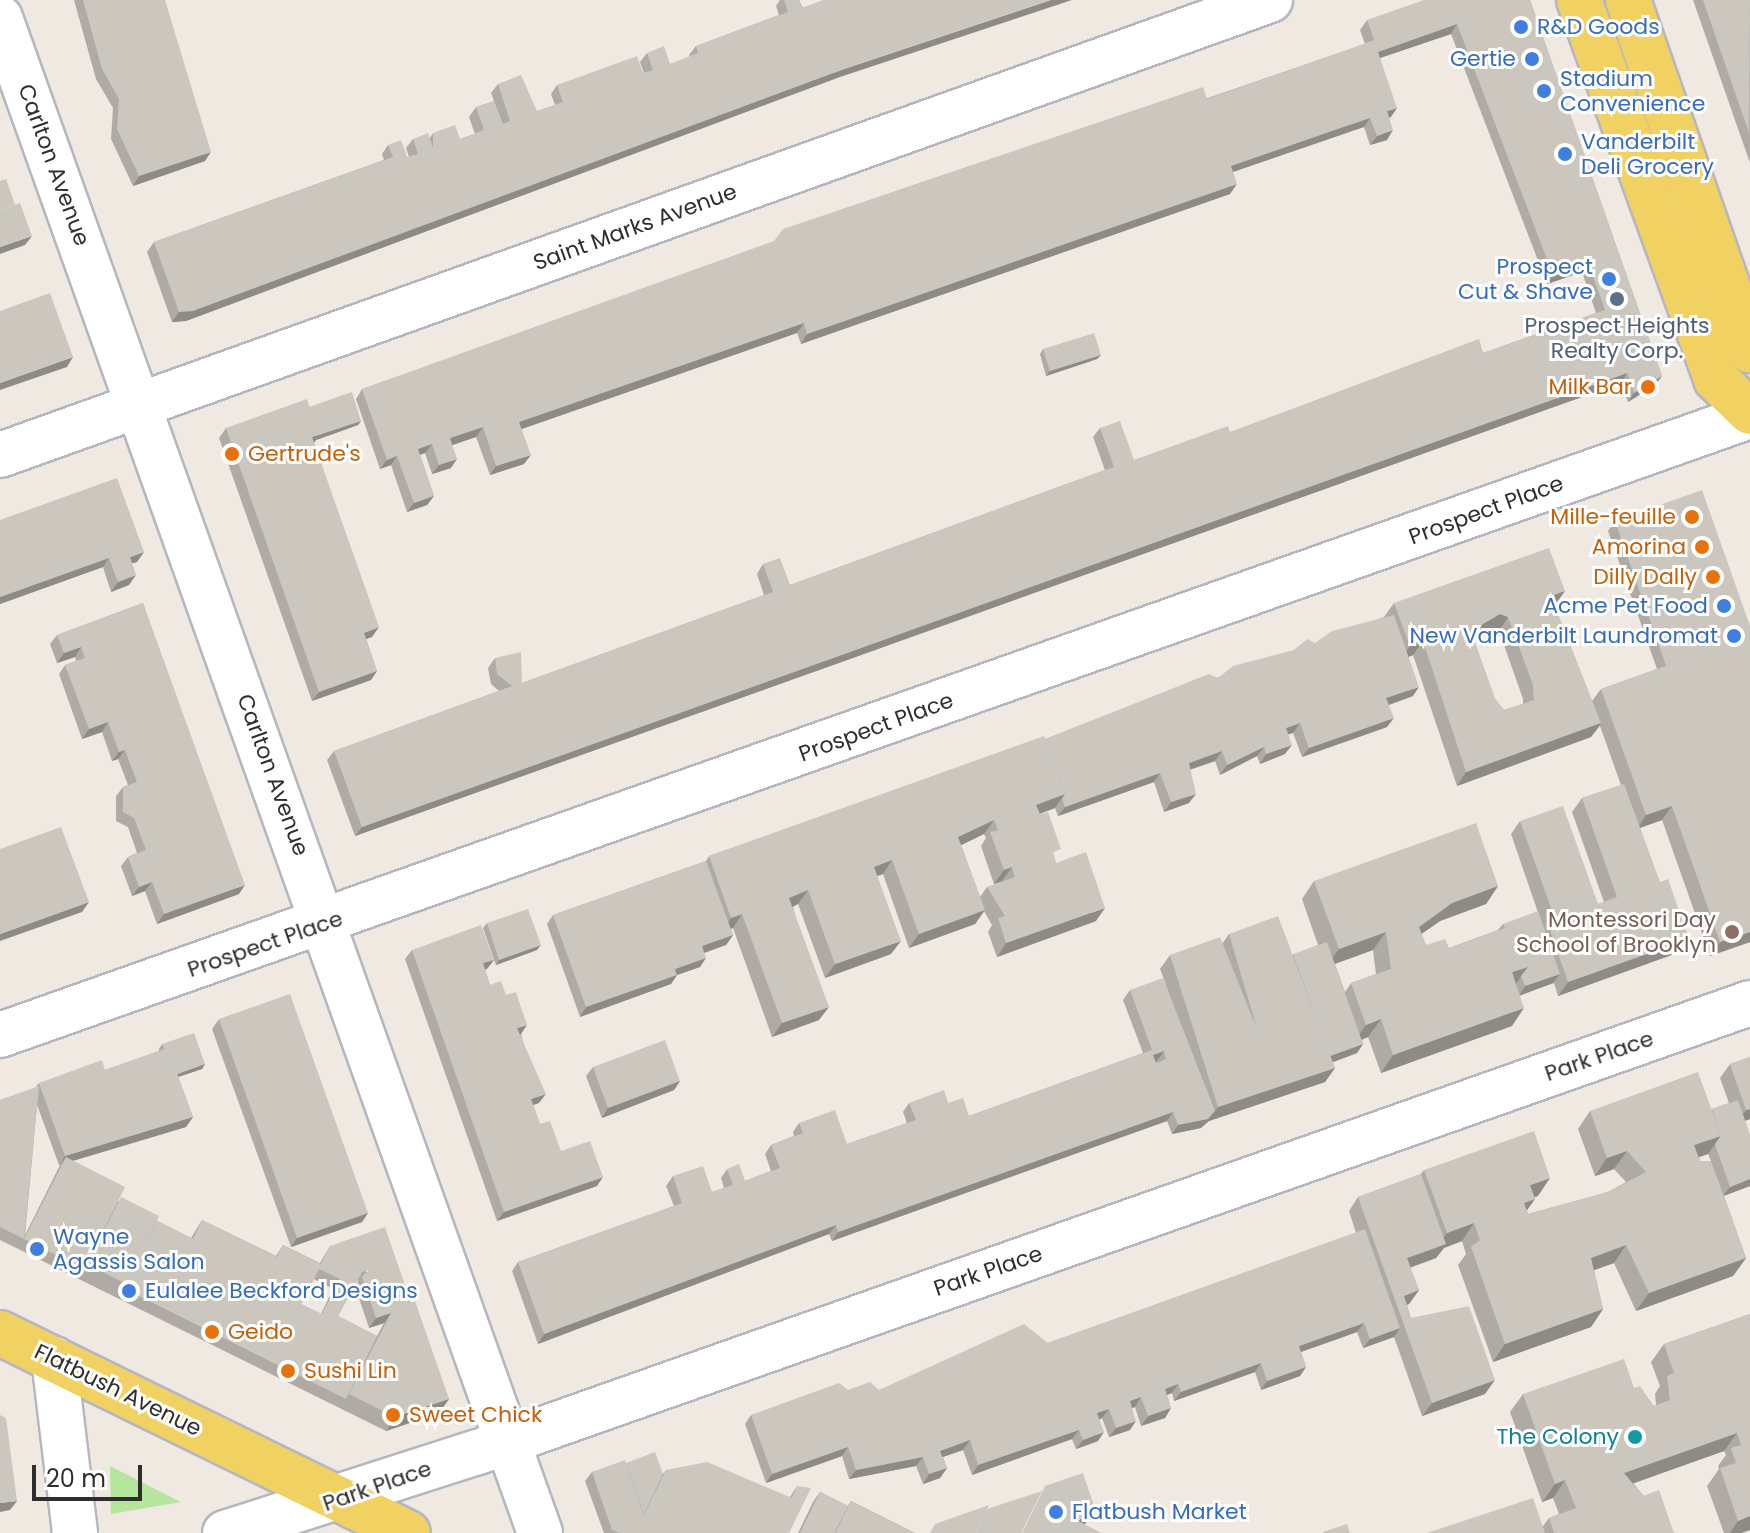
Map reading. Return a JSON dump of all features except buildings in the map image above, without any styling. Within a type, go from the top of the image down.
[{"type":"main road","points":[[1579,0],[1716,379],[1750,414]]},
{"type":"main road","points":[[1628,0],[1750,350]]},
{"type":"main road","name":"Flatbush Avenue","points":[[0,1333],[408,1533]]},
{"type":"street","name":"Saint Marks Avenue","points":[[0,455],[1270,0]]},
{"type":"street","name":"Carlton Avenue","points":[[0,18],[141,403],[540,1533]]},
{"type":"street","name":"Prospect Place","points":[[0,1035],[326,923],[1750,414]]},
{"type":"street","name":"Park Place","points":[[225,1533],[340,1499],[508,1441],[1750,1003]]},
{"type":"street","points":[[54,1359],[75,1533]]},
{"type":"green space","points":[[110,1466],[181,1502],[111,1514]]},
{"type":"place","name":"R&D Goods","points":[[1521,27]]},
{"type":"place","name":"Gertie","points":[[1532,59]]},
{"type":"place","name":"Stadium Convenience","points":[[1544,91]]},
{"type":"place","name":"Vanderbilt Deli Grocery","points":[[1565,154]]},
{"type":"place","name":"Prospect Cut & Shave","points":[[1609,279]]},
{"type":"place","name":"Prospect Heights Realty Corp.","points":[[1617,299]]},
{"type":"place","name":"Milk Bar","points":[[1648,387]]},
{"type":"place","name":"Gertrude's","points":[[232,454]]},
{"type":"place","name":"Mille-feuille","points":[[1692,517]]},
{"type":"place","name":"Amorina","points":[[1702,547]]},
{"type":"place","name":"Dilly Dally","points":[[1713,577]]},
{"type":"place","name":"Acme Pet Food","points":[[1724,606]]},
{"type":"place","name":"New Vanderbilt Laundromat","points":[[1734,636]]},
{"type":"place","name":"Montessori Day School of Brooklyn","points":[[1732,932]]},
{"type":"place","name":"Wayne Agassis Salon","points":[[37,1249]]},
{"type":"place","name":"Eulalee Beckford Designs","points":[[129,1291]]},
{"type":"place","name":"Geido","points":[[212,1332]]},
{"type":"place","name":"Sushi Lin","points":[[288,1371]]},
{"type":"place","name":"Sweet Chick","points":[[393,1415]]},
{"type":"place","name":"The Colony","points":[[1635,1437]]},
{"type":"place","name":"Flatbush Market","points":[[1056,1512]]}]
